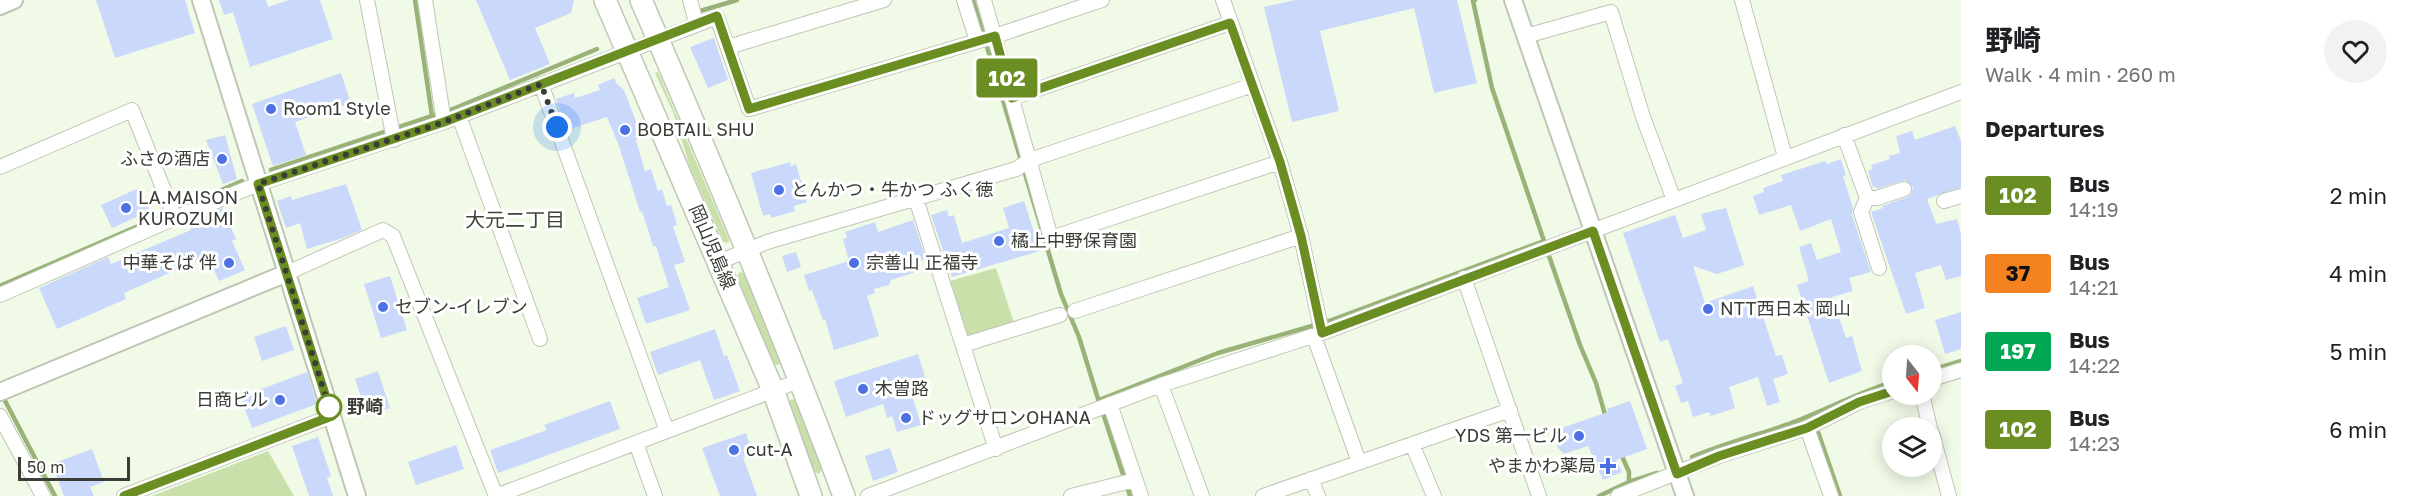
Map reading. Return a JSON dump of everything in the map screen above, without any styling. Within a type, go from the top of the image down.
[{"type":"main road","name":"岡山児島線","points":[[605,0],[773,390],[812,496]]},
{"type":"main road","name":"岡山児島線","points":[[641,0],[659,38],[801,380],[844,496]]},
{"type":"street","points":[[0,6],[14,0]]},
{"type":"street","points":[[201,0],[357,496]]},
{"type":"street","points":[[367,0],[393,133]]},
{"type":"street","points":[[425,0],[443,116]]},
{"type":"street","points":[[690,0],[696,23]]},
{"type":"street","points":[[728,47],[884,0]]},
{"type":"street","points":[[963,0],[986,39],[1012,98],[1024,164]]},
{"type":"street","points":[[984,0],[986,39]]},
{"type":"street","points":[[0,295],[173,213],[443,116],[459,116],[717,16],[749,109],[986,39],[1102,0]]},
{"type":"street","points":[[1223,0],[1280,162],[1301,236],[1319,329],[1359,462]]},
{"type":"street","points":[[1513,0],[1685,496]]},
{"type":"street","points":[[1742,0],[1785,157]]},
{"type":"street","points":[[1526,36],[1611,12],[1643,117],[1674,200]]},
{"type":"street","points":[[1012,98],[1230,23]]},
{"type":"street","points":[[541,84],[668,431]]},
{"type":"street","points":[[719,262],[747,249],[1024,164],[1253,85]]},
{"type":"street","points":[[868,496],[1161,385],[1593,231],[1961,92]]},
{"type":"street","points":[[0,167],[132,110],[173,213]]},
{"type":"street","points":[[459,116],[540,339]]},
{"type":"street","points":[[1844,135],[1867,198],[1861,212],[1879,268]]},
{"type":"street","points":[[1024,164],[1030,167],[1051,238],[1280,162]]},
{"type":"street","points":[[1867,198],[1876,198],[1904,189]]},
{"type":"street","points":[[916,199],[996,449]]},
{"type":"street","points":[[3,391],[287,273],[382,230],[393,236],[496,496],[801,380]]},
{"type":"street","points":[[1074,311],[1301,236]]},
{"type":"street","points":[[1464,278],[1539,496]]},
{"type":"street","points":[[963,345],[1060,315]]},
{"type":"street","points":[[1942,376],[1961,370]]},
{"type":"street","points":[[1161,385],[1202,496]]},
{"type":"street","points":[[1618,496],[1719,456],[1807,428],[1859,402],[1882,395]]},
{"type":"street","points":[[1105,407],[1129,481],[1141,496]]},
{"type":"street","points":[[1263,496],[1510,410]]},
{"type":"street","points":[[0,416],[43,496]]},
{"type":"street","points":[[124,496],[332,416]]},
{"type":"street","points":[[1807,428],[1831,496]]},
{"type":"street","points":[[636,443],[655,496]]},
{"type":"street","points":[[1412,444],[1434,496]]},
{"type":"street","points":[[1942,470],[1949,496]]},
{"type":"street","points":[[1311,479],[1318,496]]},
{"type":"street","points":[[1071,496],[1129,481]]},
{"type":"green space","points":[[658,72],[729,240],[728,243],[723,242],[689,164],[673,112],[655,73]]},
{"type":"green space","points":[[996,268],[1015,326],[968,338],[950,281]]},
{"type":"green space","points":[[740,272],[744,273],[780,361],[779,365],[774,364],[737,276]]},
{"type":"green space","points":[[791,399],[795,400],[822,469],[819,474],[813,471],[789,403]]},
{"type":"green space","points":[[268,451],[294,496],[152,496]]},
{"type":"building","points":[[96,0],[185,0],[195,33],[115,58]]},
{"type":"building","points":[[219,0],[266,0],[268,7],[289,0],[320,0],[333,39],[250,67],[233,12],[224,15]]},
{"type":"building","points":[[476,0],[574,0],[571,13],[535,28],[550,64],[510,80]]},
{"type":"building","points":[[1295,0],[1457,0],[1477,83],[1434,93],[1414,8],[1320,31],[1339,111],[1292,122],[1264,7]]},
{"type":"building","points":[[714,38],[728,80],[708,88],[690,47]]},
{"type":"building","points":[[341,73],[351,103],[295,122],[306,155],[273,166],[252,104]]},
{"type":"building","points":[[614,78],[624,90],[642,137],[636,140],[645,171],[651,169],[658,191],[662,189],[667,206],[671,205],[677,225],[673,226],[685,262],[674,265],[690,310],[646,324],[637,298],[669,287],[656,246],[653,246],[642,211],[640,212],[619,146],[607,117],[567,130],[556,99],[574,93],[575,98],[600,90],[598,85]]},
{"type":"building","points":[[1955,126],[1961,141],[1961,187],[1927,199],[1936,224],[1957,219],[1961,234],[1961,276],[1946,280],[1941,265],[1915,273],[1925,308],[1906,314],[1871,212],[1907,197],[1911,194],[1913,187],[1905,180],[1877,189],[1873,187],[1868,171],[1873,169],[1871,165],[1900,153],[1896,136],[1912,131],[1915,140]]},
{"type":"building","points":[[225,135],[237,179],[223,184],[206,140]]},
{"type":"building","points":[[1841,159],[1846,175],[1843,176],[1853,208],[1852,215],[1871,272],[1849,278],[1853,291],[1832,297],[1846,338],[1852,336],[1862,371],[1829,383],[1797,285],[1809,281],[1799,247],[1811,243],[1817,260],[1841,252],[1831,219],[1800,231],[1791,205],[1759,215],[1753,196],[1764,192],[1763,188],[1783,181],[1781,175],[1825,161],[1827,164]]},
{"type":"building","points":[[790,162],[791,166],[796,164],[807,202],[794,206],[795,211],[771,218],[770,214],[763,216],[751,173]]},
{"type":"building","points":[[346,184],[362,230],[307,249],[300,223],[286,228],[277,201],[291,196],[292,200]]},
{"type":"building","name":"LA.MAISON KUROZUMI","points":[[139,188],[150,211],[112,228],[101,205]]},
{"type":"building","points":[[1024,201],[1040,251],[952,277],[931,215],[947,210],[949,217],[954,215],[962,243],[1009,228],[1003,208]]},
{"type":"building","points":[[222,208],[236,239],[232,241],[245,270],[219,281],[208,256],[124,293],[126,299],[57,329],[39,288],[108,257],[111,264],[191,230],[188,223]]},
{"type":"building","name":"NTT西日本 岡山","points":[[1726,208],[1744,265],[1717,274],[1693,266],[1705,303],[1753,286],[1776,356],[1782,355],[1788,374],[1773,379],[1780,402],[1767,406],[1758,377],[1729,387],[1735,408],[1711,416],[1709,412],[1693,417],[1688,401],[1681,403],[1675,386],[1683,383],[1668,339],[1660,342],[1623,233],[1675,215],[1683,238],[1706,230],[1701,214]]},
{"type":"building","points":[[913,220],[926,259],[913,263],[916,272],[891,280],[889,285],[874,289],[875,293],[867,296],[879,336],[834,350],[825,319],[823,320],[812,290],[809,291],[804,275],[849,261],[843,239],[847,238],[845,232],[875,222],[878,232]]},
{"type":"building","points":[[796,252],[801,267],[787,272],[782,256]]},
{"type":"building","points":[[390,276],[407,330],[381,338],[364,284]]},
{"type":"building","points":[[1961,312],[1961,349],[1945,354],[1935,320]]},
{"type":"building","points":[[286,326],[294,350],[262,361],[254,337]]},
{"type":"building","points":[[715,329],[740,391],[714,400],[700,360],[658,375],[650,352]]},
{"type":"building","points":[[918,354],[929,390],[912,395],[921,425],[897,432],[892,416],[887,418],[883,404],[846,417],[834,381]]},
{"type":"building","points":[[378,371],[390,408],[367,416],[355,379]]},
{"type":"building","name":"日商ビル","points":[[307,372],[317,404],[252,428],[240,397]]},
{"type":"building","points":[[610,401],[620,429],[498,473],[490,450],[547,430],[544,425]]},
{"type":"building","points":[[1630,401],[1647,449],[1616,460],[1622,472],[1603,480],[1588,446],[1564,454],[1558,448],[1553,431],[1608,412],[1607,409]]},
{"type":"building","points":[[746,433],[753,454],[743,457],[757,496],[720,496],[702,448]]},
{"type":"building","points":[[318,437],[331,476],[327,478],[333,496],[309,496],[292,446]]},
{"type":"building","points":[[456,445],[464,469],[416,485],[408,462]]},
{"type":"building","points":[[890,448],[898,472],[873,481],[865,456]]},
{"type":"building","points":[[92,449],[104,482],[90,487],[94,496],[64,496],[52,464]]},
{"type":"waterway","points":[[415,0],[432,116]]},
{"type":"waterway","points":[[700,11],[737,0]]},
{"type":"waterway","points":[[973,0],[1061,294],[1079,337],[1099,402]]},
{"type":"waterway","points":[[1099,400],[1218,353],[1329,321],[1544,241],[1492,88],[1473,1],[1475,0]]},
{"type":"waterway","points":[[271,170],[453,109],[597,49]]},
{"type":"waterway","points":[[0,286],[242,181]]},
{"type":"waterway","points":[[1549,256],[1580,345],[1596,383],[1606,418]]},
{"type":"waterway","points":[[1942,367],[1961,361]]},
{"type":"waterway","points":[[1692,457],[1789,424],[1882,386]]},
{"type":"waterway","points":[[2,395],[55,496]]},
{"type":"waterway","points":[[1102,410],[1130,496]]},
{"type":"waterway","points":[[1818,432],[1840,496]]},
{"type":"waterway","points":[[1621,454],[1629,472],[1629,482]]},
{"type":"waterway","points":[[1599,496],[1629,482],[1657,473]]},
{"type":"bus line","name":"102","points":[[124,496],[332,416],[258,184],[444,122],[717,16],[749,109],[995,36],[1012,98],[1230,23],[1280,162],[1301,236],[1322,333],[1593,231],[1677,474],[1719,456],[1807,428],[1859,402],[1882,395]]},
{"type":"place","name":"Room1 Style","points":[[271,109]]},
{"type":"place","name":"BOBTAIL SHU","points":[[625,130]]},
{"type":"place","name":"ふさの酒店","points":[[222,159]]},
{"type":"place","name":"とんかつ・牛かつ ふく徳","points":[[779,190]]},
{"type":"place","name":"LA.MAISON KUROZUMI","points":[[126,208]]},
{"type":"place","name":"橘上中野保育園","points":[[999,241]]},
{"type":"place","name":"中華そば 伴","points":[[229,263]]},
{"type":"place","name":"宗善山 正福寺","points":[[854,263]]},
{"type":"place","name":"セブン-イレブン","points":[[383,307]]},
{"type":"place","name":"NTT西日本 岡山","points":[[1708,309]]},
{"type":"place","name":"木曽路","points":[[863,389]]},
{"type":"place","name":"日商ビル","points":[[280,400]]},
{"type":"place","name":"野崎","points":[[329,407]]},
{"type":"place","name":"ドッグサロンOHANA","points":[[906,418]]},
{"type":"place","name":"YDS 第一ビル","points":[[1579,436]]},
{"type":"place","name":"cut-A","points":[[734,450]]},
{"type":"place","name":"やまかわ薬局","points":[[1608,466]]},
{"type":"district","name":"大元二丁目","points":[[515,220]]},
{"type":"route","points":[[329,407],[332,416],[258,184],[394,140],[541,84],[557,127]]}]
